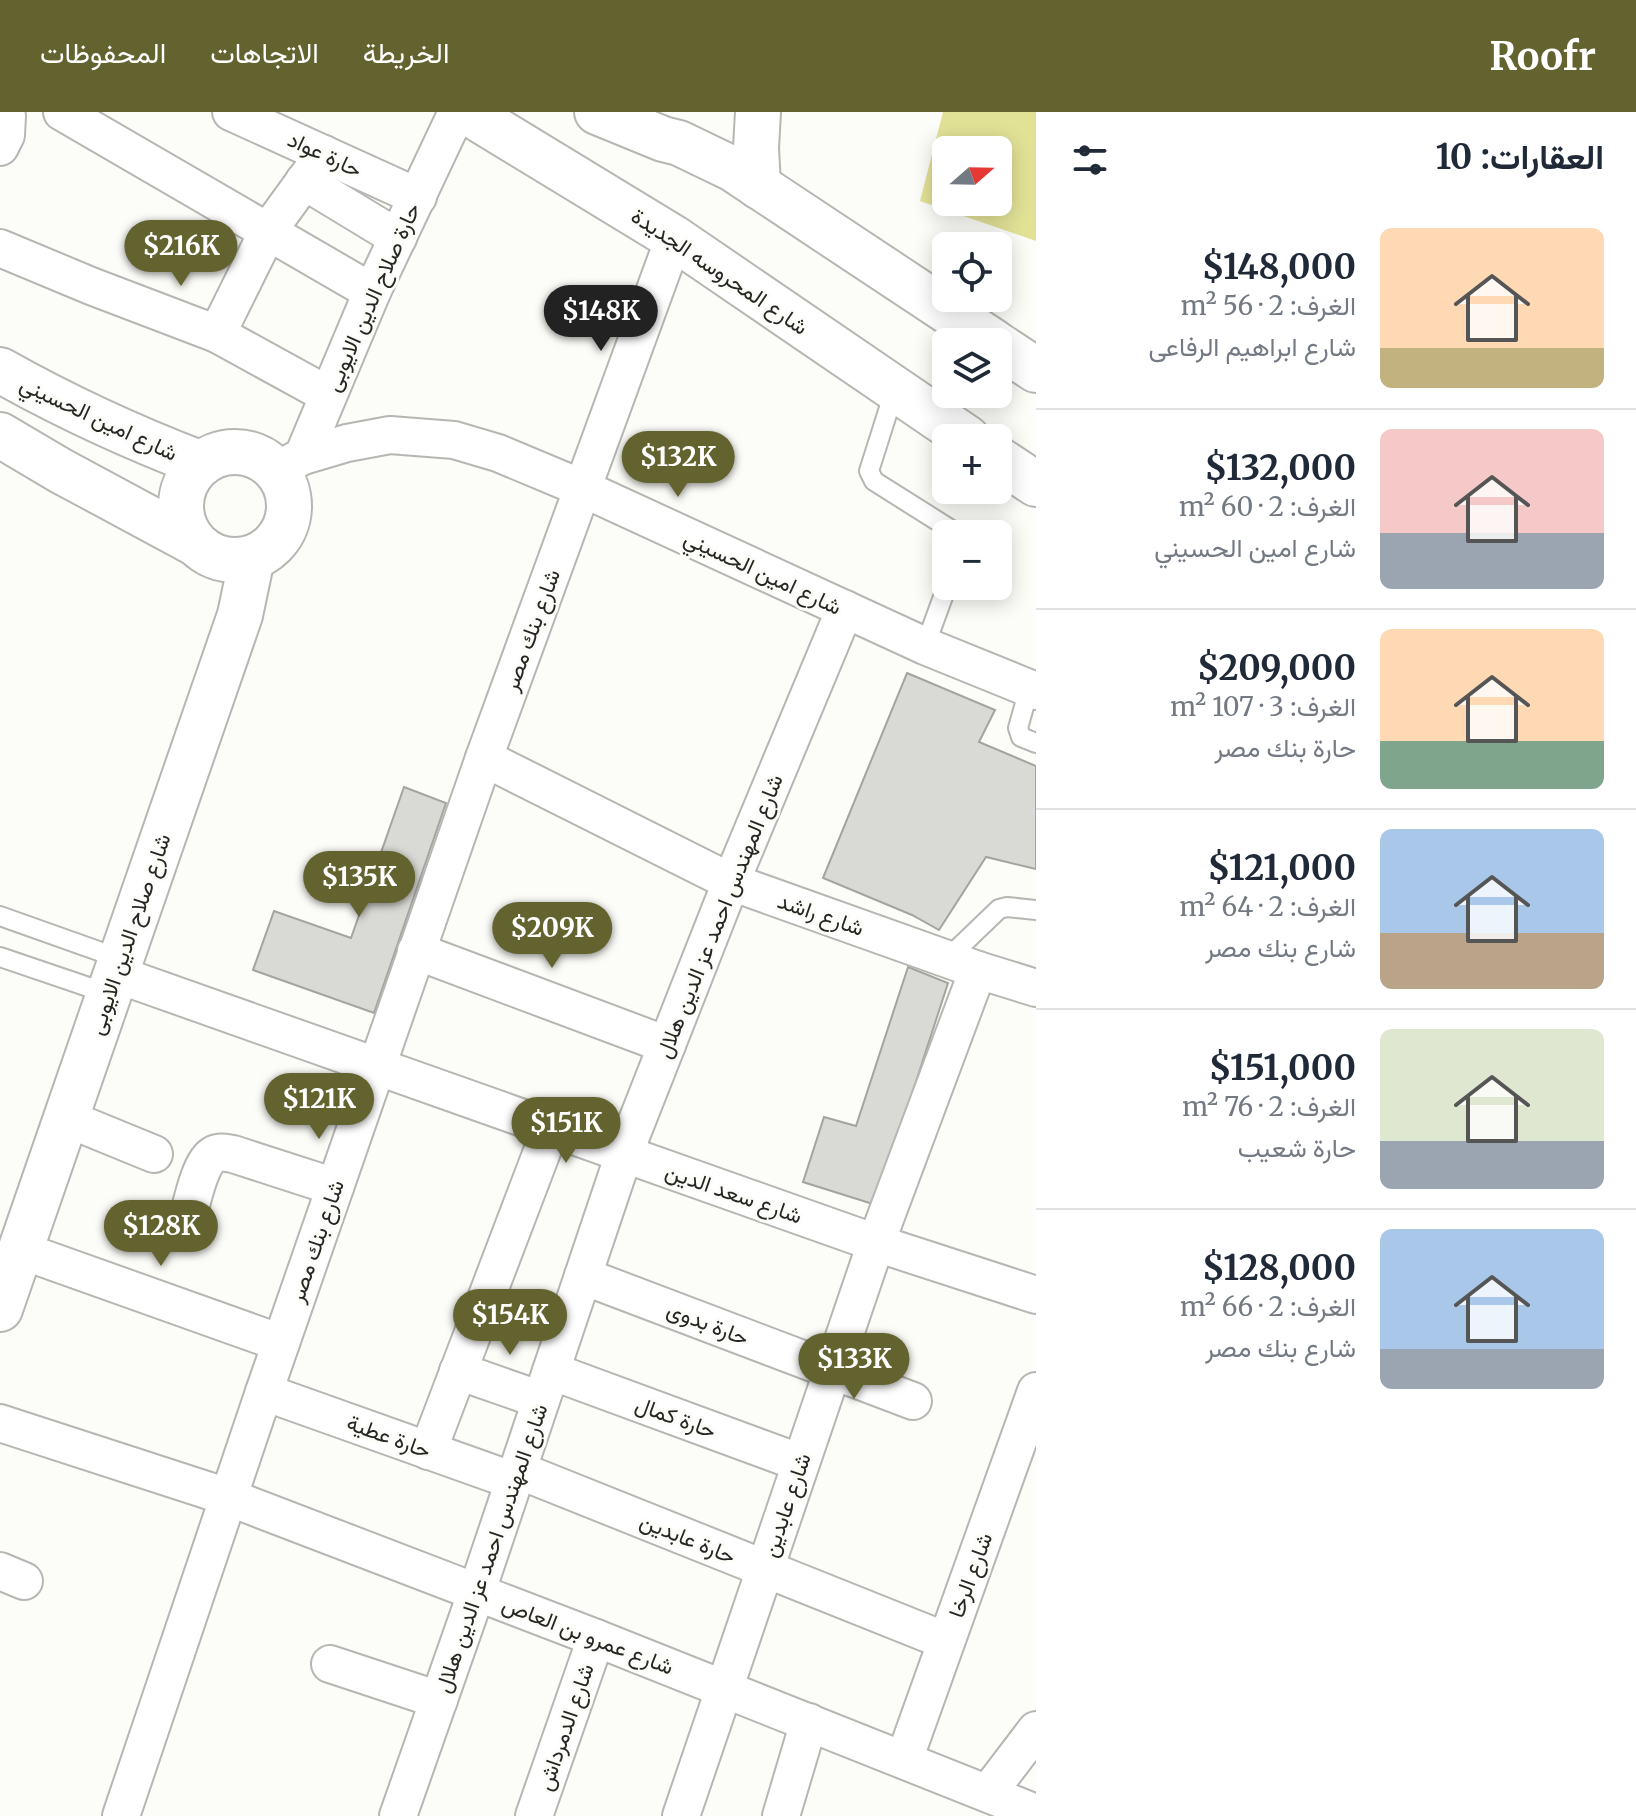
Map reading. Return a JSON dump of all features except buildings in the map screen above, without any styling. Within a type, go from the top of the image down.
[{"type":"street","points":[[62,112],[372,292]]},
{"type":"street","name":"حارة عواد","points":[[231,112],[314,167],[418,197]]},
{"type":"street","name":"حارة صلاح الدين الايوبى","points":[[290,463],[328,395],[372,292],[457,112]]},
{"type":"street","points":[[597,112],[676,126],[679,143],[733,169],[973,328]]},
{"type":"street","points":[[758,112],[758,186]]},
{"type":"street","name":"شارع المحروسه الجديدة","points":[[495,119],[946,424]]},
{"type":"street","points":[[217,334],[268,231],[314,167],[398,238]]},
{"type":"street","name":"شارع بنك مصر","points":[[121,1816],[416,951],[674,238]]},
{"type":"street","points":[[0,248],[217,334],[328,395]]},
{"type":"street","points":[[1012,354],[1036,370]]},
{"type":"street","name":"شارع امين الحسيني","points":[[0,370],[141,441],[199,463]]},
{"type":"street","points":[[0,435],[193,542],[210,555],[231,561],[252,558],[271,547],[284,531],[290,510],[287,489],[290,463],[239,450],[218,453],[199,463],[186,481],[180,501],[183,523],[193,542]]},
{"type":"street","name":"شارع امين الحسيني","points":[[290,463],[347,443],[390,435],[454,440],[498,453],[584,489],[925,646],[1032,690]]},
{"type":"street","points":[[1012,468],[1036,484]]},
{"type":"street","name":"شارع صلاح الدين الايوبى","points":[[0,1309],[240,615],[252,558]]},
{"type":"street","name":"شارع المهندس احمد عز الدين هلال","points":[[398,1816],[624,1154],[731,882],[845,609]]},
{"type":"street","name":"شارع راشد","points":[[484,758],[731,882],[1036,988]]},
{"type":"street","points":[[416,951],[667,1045]]},
{"type":"street","name":"شارع عابدين","points":[[681,1816],[876,1243],[963,964]]},
{"type":"street","name":"شارع سعد الدين","points":[[115,976],[876,1243],[1036,1295]]},
{"type":"street","points":[[66,1118],[154,1154]]},
{"type":"street","points":[[428,1451],[551,1128]]},
{"type":"street","points":[[185,1228],[204,1165],[211,1155],[233,1154],[335,1187]]},
{"type":"street","points":[[20,1250],[281,1343]]},
{"type":"street","name":"حارة بدوى","points":[[583,1276],[913,1401]]},
{"type":"street","name":"حارة كمال","points":[[458,1371],[546,1385],[801,1463]]},
{"type":"street","name":"شارع الرخا","points":[[904,1760],[1036,1391]]},
{"type":"street","name":"حارة عطية","points":[[264,1392],[428,1451],[516,1476]]},
{"type":"street","name":"شارع عمرو بن العاص","points":[[0,1423],[228,1497],[477,1591],[1036,1813]]},
{"type":"street","name":"حارة عابدين","points":[[516,1476],[765,1568],[946,1641]]},
{"type":"street","name":"شارع الدمرداش","points":[[534,1816],[596,1638]]},
{"type":"street","points":[[330,1664],[439,1700]]},
{"type":"street","points":[[781,1816],[809,1722]]},
{"type":"street","points":[[988,1793],[1036,1730]]},
{"type":"lane","points":[[895,389],[869,471],[871,477],[937,520]]},
{"type":"lane","points":[[925,646],[942,600]]},
{"type":"lane","points":[[1032,690],[1018,728],[1021,737],[1036,743]]},
{"type":"lane","points":[[963,964],[999,909],[1036,910]]},
{"type":"lane","points":[[0,916],[115,976]]},
{"type":"lane","points":[[0,957],[115,976]]},
{"type":"shaded area","points":[[943,112],[1036,112],[1036,241],[964,216],[1012,216],[1012,136],[937,136]]},
{"type":"shaded area","points":[[932,155],[932,205],[920,201]]}]
